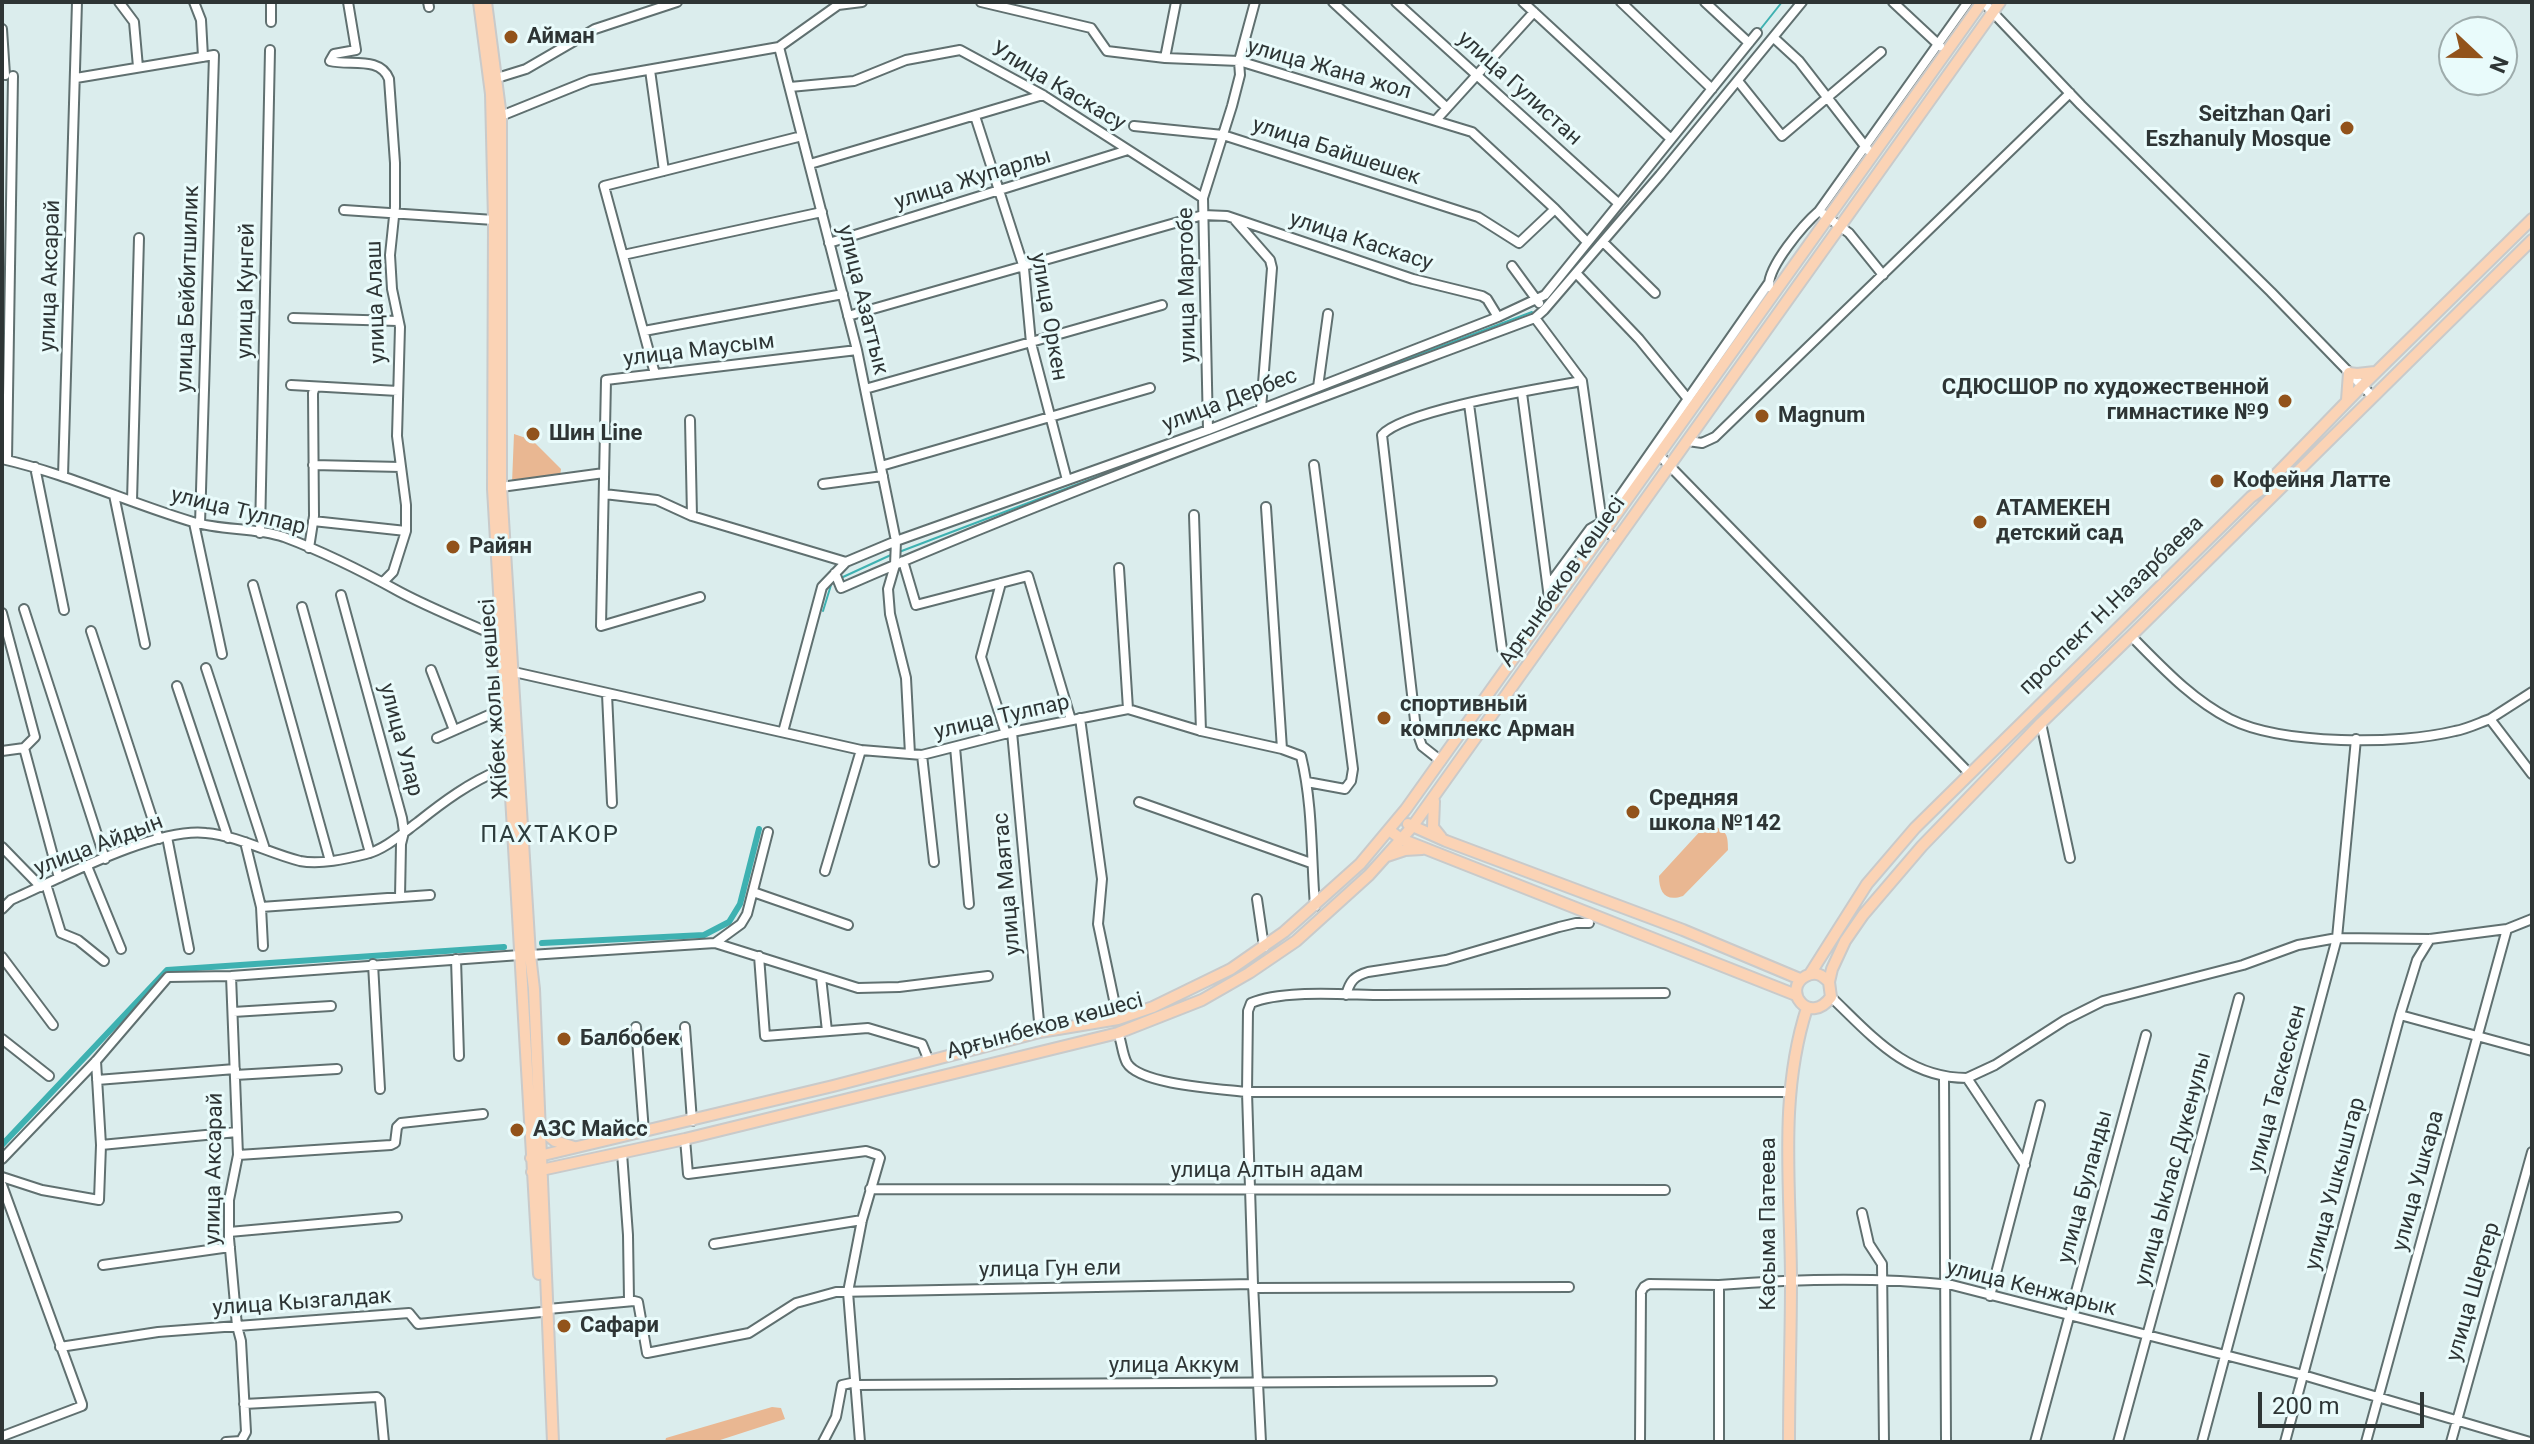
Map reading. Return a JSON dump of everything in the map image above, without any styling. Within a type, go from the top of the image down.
[{"type":"main road","name":"Жібек жолы көшесі","points":[[479,2],[496,118],[501,487],[514,672],[525,955],[553,1442]]},
{"type":"main road","name":"Жібек жолы көшесі","points":[[486,2],[497,78],[493,489],[510,747],[516,765]]},
{"type":"main road","name":"Арғынбеков көшесі","points":[[536,1157],[692,1121],[1040,1032],[1118,1019],[1153,1007],[1197,986],[1231,969],[1264,947],[1360,864],[1400,817],[1604,526],[1659,455],[1824,214],[1982,2]]},
{"type":"main road","name":"Арғынбеков көшесі","points":[[537,1171],[685,1139],[1118,1033],[1202,1000],[1296,941],[1369,875],[1412,827],[2000,2]]},
{"type":"main road","name":"проспект Н.Назарбаева","points":[[1805,976],[1867,884],[1915,828],[2262,489],[2375,372],[2532,219]]},
{"type":"main road","name":"проспект Н.Назарбаева","points":[[1829,982],[1838,955],[1863,915],[1922,846],[2041,723],[2529,247]]},
{"type":"main road","points":[[2346,402],[2349,373],[2375,372]]},
{"type":"main road","points":[[496,772],[510,747]]},
{"type":"main road","points":[[1434,797],[1433,827],[1446,841]]},
{"type":"main road","points":[[1389,830],[1401,839],[1796,995],[1807,1008],[1816,1009],[1825,1005],[1831,997],[1829,982],[1821,975],[1805,976],[1446,841],[1412,827],[1400,817]]},
{"type":"main road","points":[[1386,857],[1416,848],[1433,851]]},
{"type":"main road","name":"Жібек жолы көшесі","points":[[525,955],[534,989],[539,1128],[536,1157]]},
{"type":"main road","points":[[1796,995],[1805,976]]},
{"type":"main road","name":"Касыма Патеева","points":[[1789,1442],[1791,1281],[1787,1174],[1790,1092],[1807,1008]]},
{"type":"main road","points":[[833,1086],[836,1101]]},
{"type":"main road","points":[[539,1128],[555,1141],[576,1148]]},
{"type":"main road","points":[[543,1189],[564,1165]]},
{"type":"main road","name":"Жібек жолы көшесі","points":[[537,1171],[543,1189],[546,1442]]},
{"type":"street","name":"улица Аксарай","points":[[63,476],[77,2]]},
{"type":"street","points":[[119,2],[134,22],[138,67]]},
{"type":"street","points":[[76,78],[203,57],[201,20],[194,2]]},
{"type":"street","points":[[271,2],[271,22]]},
{"type":"street","name":"улица Алаш","points":[[348,2],[356,47],[334,54],[330,61],[378,65],[386,72],[395,163],[390,255],[400,347],[397,436],[406,505],[406,531],[393,572],[384,581]]},
{"type":"street","points":[[497,78],[526,69],[595,29],[677,2]]},
{"type":"street","points":[[496,118],[590,80],[779,47],[838,5],[862,2]]},
{"type":"street","name":"улица Жана жол","points":[[981,2],[1091,28],[1107,51],[1165,58],[1239,61],[1472,132],[1587,242]]},
{"type":"street","points":[[1165,58],[1176,2]]},
{"type":"street","name":"улица Мартобе","points":[[1208,430],[1206,225],[1203,198],[1240,75],[1239,61],[1255,2]]},
{"type":"street","points":[[1333,2],[1446,107]]},
{"type":"street","name":"улица Гулистан","points":[[1396,2],[1618,203]]},
{"type":"street","points":[[1523,2],[1671,139]]},
{"type":"street","points":[[1621,2],[1712,89]]},
{"type":"street","points":[[1705,2],[1749,43]]},
{"type":"street","name":"улица Дербес","points":[[835,573],[841,588],[921,552],[1535,318],[1603,242],[1802,2]]},
{"type":"street","points":[[1893,2],[1937,44],[1948,49]]},
{"type":"street","points":[[1774,38],[1799,61],[1869,151],[1937,44],[1968,2]]},
{"type":"street","points":[[1982,2],[2373,397]]},
{"type":"street","points":[[1436,120],[1534,12]]},
{"type":"street","points":[[2,29],[9,76],[4,459]]},
{"type":"street","name":"улица Дербес","points":[[846,562],[896,541],[1208,430],[1537,300],[1545,295],[1757,33]]},
{"type":"street","name":"улица Азаттык","points":[[779,47],[857,350],[899,563]]},
{"type":"street","name":"улица Кунгей","points":[[260,533],[270,50]]},
{"type":"street","name":"Улица Каскасу","points":[[790,87],[854,81],[906,60],[960,50],[1043,95],[1203,198]]},
{"type":"street","points":[[1738,81],[1782,136],[1881,52]]},
{"type":"street","name":"улица Бейбитшилик","points":[[203,57],[214,55],[197,523],[222,654]]},
{"type":"street","points":[[650,70],[664,171]]},
{"type":"street","points":[[1688,441],[1702,443],[1715,437],[2070,93]]},
{"type":"street","points":[[810,164],[1043,95]]},
{"type":"street","name":"улица Оркен","points":[[975,116],[1024,268],[1031,343],[1067,480]]},
{"type":"street","name":"улица Байшешек","points":[[1134,126],[1223,135],[1478,217],[1519,243],[1555,209]]},
{"type":"street","points":[[655,374],[604,186],[802,136]]},
{"type":"street","name":"улица Жупарлы","points":[[829,243],[1128,150]]},
{"type":"street","points":[[344,210],[494,220]]},
{"type":"street","points":[[623,255],[822,212]]},
{"type":"street","points":[[1824,214],[1849,233],[1883,275]]},
{"type":"street","points":[[848,316],[1203,215]]},
{"type":"street","name":"улица Каскасу","points":[[1203,215],[1234,219],[1413,279],[1482,296],[1498,317]]},
{"type":"street","points":[[1234,219],[1270,260],[1272,268],[1261,409]]},
{"type":"street","points":[[132,501],[139,238]]},
{"type":"street","points":[[1603,242],[1655,293]]},
{"type":"street","points":[[1512,266],[1544,310]]},
{"type":"street","points":[[1576,273],[1639,339],[1688,399]]},
{"type":"street","points":[[1548,586],[1590,529],[1604,526],[1688,399],[1771,290]]},
{"type":"street","points":[[644,331],[843,294]]},
{"type":"street","points":[[865,389],[1162,305]]},
{"type":"street","points":[[1318,387],[1328,314]]},
{"type":"street","points":[[293,318],[398,321]]},
{"type":"street","points":[[1535,318],[1582,381],[1604,526],[1617,540]]},
{"type":"street","name":"улица Маусым","points":[[700,597],[601,626],[606,380],[857,350]]},
{"type":"street","points":[[1441,761],[1422,746],[1416,729],[1382,435],[1387,429],[1406,420],[1582,381]]},
{"type":"street","points":[[291,385],[398,391]]},
{"type":"street","points":[[309,548],[313,521],[315,387]]},
{"type":"street","points":[[881,466],[1150,388]]},
{"type":"street","points":[[1522,393],[1550,606]]},
{"type":"street","points":[[1469,404],[1502,649],[1512,660]]},
{"type":"street","points":[[690,420],[692,516]]},
{"type":"street","points":[[1659,455],[1969,773]]},
{"type":"street","name":"улица Тулпар","points":[[4,459],[63,476],[197,523],[224,530],[280,536],[384,581],[480,629],[502,636]]},
{"type":"street","points":[[313,465],[401,467]]},
{"type":"street","points":[[1307,782],[1345,789],[1351,781],[1353,769],[1314,465]]},
{"type":"street","points":[[35,467],[64,610]]},
{"type":"street","points":[[501,487],[604,473]]},
{"type":"street","points":[[823,484],[883,476]]},
{"type":"street","points":[[604,494],[657,500],[692,516],[846,562],[822,587],[783,732]]},
{"type":"street","points":[[114,495],[145,644]]},
{"type":"street","points":[[1266,507],[1282,749],[1301,756],[1307,782],[1315,906]]},
{"type":"street","points":[[1194,515],[1201,731]]},
{"type":"street","points":[[313,521],[406,531]]},
{"type":"street","points":[[899,563],[916,605],[1028,576],[1075,719],[1102,879],[1098,924],[1118,1019]]},
{"type":"street","points":[[899,563],[888,589],[890,614],[906,678],[910,754]]},
{"type":"street","points":[[1119,568],[1128,709]]},
{"type":"street","name":"улица Маятас","points":[[1001,583],[981,657],[1009,733],[1040,1032]]},
{"type":"street","points":[[253,585],[330,861]]},
{"type":"street","name":"улица Улар","points":[[341,595],[370,694],[404,832],[400,897]]},
{"type":"street","points":[[302,607],[370,853]]},
{"type":"street","points":[[24,609],[105,859]]},
{"type":"street","points":[[2,613],[35,737],[24,748],[2,751]]},
{"type":"street","points":[[91,631],[163,838],[189,949]]},
{"type":"street","points":[[2131,636],[2188,693],[2231,720],[2274,735],[2317,739],[2416,738],[2457,731],[2490,719],[2532,692]]},
{"type":"street","points":[[206,668],[265,849]]},
{"type":"street","points":[[431,670],[454,730]]},
{"type":"street","name":"улица Тулпар","points":[[514,672],[861,750],[922,755],[1009,733],[1128,709],[1201,731],[1282,749]]},
{"type":"street","points":[[177,686],[228,838]]},
{"type":"street","points":[[607,694],[612,803]]},
{"type":"street","points":[[437,738],[507,707]]},
{"type":"street","points":[[2490,719],[2532,774]]},
{"type":"street","points":[[2041,723],[2070,858]]},
{"type":"street","name":"улица Таскескен","points":[[2202,1442],[2337,938],[2356,739]]},
{"type":"street","points":[[955,747],[969,904]]},
{"type":"street","points":[[24,748],[59,878]]},
{"type":"street","points":[[825,871],[861,750]]},
{"type":"street","points":[[922,755],[934,862]]},
{"type":"street","name":"улица Айдын","points":[[4,903],[105,859],[163,838],[193,833],[245,842],[302,861],[330,861],[370,853],[452,796],[496,772],[516,765]]},
{"type":"street","points":[[1139,802],[1311,863]]},
{"type":"street","points":[[715,943],[741,924],[747,914],[768,832]]},
{"type":"street","points":[[245,842],[261,907],[263,946]]},
{"type":"street","points":[[2,847],[44,886],[61,933],[78,940],[104,961]]},
{"type":"street","points":[[87,866],[121,949]]},
{"type":"street","points":[[753,892],[848,925]]},
{"type":"street","points":[[261,907],[430,895]]},
{"type":"street","points":[[1257,899],[1264,947]]},
{"type":"street","points":[[1831,997],[1880,1044],[1909,1065],[1944,1078],[1967,1078],[1995,1065],[2065,1020],[2103,1001],[2243,965],[2298,945],[2337,938],[2430,939],[2507,929],[2532,919]]},
{"type":"street","points":[[1346,995],[1349,983],[1356,975],[1446,960],[1559,927],[1589,923]]},
{"type":"street","name":"улица Ушкара","points":[[2366,1442],[2507,929]]},
{"type":"street","name":"улица Ушкыштар","points":[[2285,1442],[2400,1015],[2417,960],[2430,939]]},
{"type":"street","points":[[2,1159],[96,1061],[168,977],[231,976],[715,943],[858,988],[988,976]]},
{"type":"street","points":[[759,956],[765,1036],[868,1028],[922,1044],[929,1061]]},
{"type":"street","points":[[2,957],[53,1025]]},
{"type":"street","points":[[456,959],[459,1056]]},
{"type":"street","points":[[373,964],[380,1089]]},
{"type":"street","name":"улица Аксарай","points":[[226,1442],[241,1441],[246,1432],[241,1341],[229,1232],[229,1200],[238,1155],[231,976]]},
{"type":"street","points":[[821,977],[827,1031]]},
{"type":"street","points":[[1261,1442],[1247,1092],[1248,1011],[1251,1003],[1285,996],[1665,993]]},
{"type":"street","name":"улица Ыклас Дукенулы","points":[[2118,1442],[2239,998]]},
{"type":"street","points":[[233,1012],[331,1006]]},
{"type":"street","points":[[2400,1015],[2532,1051]]},
{"type":"street","points":[[636,1027],[644,1132]]},
{"type":"street","points":[[685,1027],[692,1121]]},
{"type":"street","points":[[1118,1033],[1126,1062],[1135,1072],[1174,1084],[1247,1092],[1790,1092]]},
{"type":"street","name":"улица Буланды","points":[[2035,1442],[2146,1035]]},
{"type":"street","points":[[2,1039],[49,1076]]},
{"type":"street","points":[[2,1177],[42,1190],[99,1200],[101,1145],[96,1061]]},
{"type":"street","points":[[97,1080],[337,1069]]},
{"type":"street","points":[[1944,1078],[1946,1442]]},
{"type":"street","points":[[1967,1078],[2025,1165]]},
{"type":"street","points":[[1990,1296],[2040,1105]]},
{"type":"street","points":[[238,1155],[391,1145],[395,1143],[397,1127],[401,1123],[483,1114]]},
{"type":"street","points":[[101,1145],[237,1132]]},
{"type":"street","points":[[685,1139],[688,1174],[866,1151],[875,1152],[880,1158],[862,1220],[848,1292],[860,1442]]},
{"type":"street","name":"улица Шертер","points":[[2451,1442],[2532,1152]]},
{"type":"street","points":[[622,1153],[629,1300]]},
{"type":"street","points":[[2,1185],[82,1404],[2,1435],[6,1442]]},
{"type":"street","name":"улица Алтын адам","points":[[870,1189],[1665,1190]]},
{"type":"street","points":[[1862,1213],[1869,1244],[1882,1264],[1884,1442]]},
{"type":"street","points":[[229,1232],[397,1217]]},
{"type":"street","points":[[714,1244],[862,1220]]},
{"type":"street","points":[[103,1265],[230,1247]]},
{"type":"street","name":"улица Кенжарык","points":[[1640,1442],[1641,1292],[1644,1287],[1649,1284],[1883,1280],[1946,1284],[2303,1375],[2530,1442]]},
{"type":"street","points":[[1719,1285],[1719,1442]]},
{"type":"street","name":"улица Гун ели","points":[[848,1292],[1253,1286],[1569,1287]]},
{"type":"street","points":[[545,1310],[629,1300],[638,1302],[647,1353],[749,1333],[796,1303],[836,1292],[848,1292]]},
{"type":"street","name":"улица Кызгалдак","points":[[60,1347],[158,1332],[409,1313],[418,1324],[545,1310]]},
{"type":"street","name":"улица Аккум","points":[[856,1385],[1492,1381]]},
{"type":"street","points":[[823,1442],[836,1417],[842,1385],[856,1385]]},
{"type":"street","points":[[244,1404],[377,1397],[380,1400],[384,1442]]},
{"type":"shaded area","points":[[514,434],[532,440],[561,469],[560,477],[512,483]]},
{"type":"shaded area","points":[[1713,826],[1726,834],[1728,850],[1683,896],[1668,897],[1660,887],[1659,876],[1704,827]]},
{"type":"shaded area","points":[[772,1407],[781,1408],[785,1419],[714,1442],[665,1442],[666,1438]]},
{"type":"waterway","points":[[1759,31],[1782,2]]},
{"type":"waterway","points":[[1209,434],[1532,312]]},
{"type":"waterway","points":[[899,552],[1202,437]]},
{"type":"waterway","points":[[843,577],[893,554]]},
{"type":"waterway","points":[[823,611],[831,585]]},
{"type":"waterway","points":[[542,943],[704,935],[729,922],[740,904],[759,829]]},
{"type":"waterway","points":[[2,1145],[167,970],[504,947]]},
{"type":"place","name":"Айман","points":[[511,37]]},
{"type":"place","name":"Seitzhan Qari Eszhanuly Mosque","points":[[2347,128]]},
{"type":"place","name":"СДЮСШОР по художественной гимнастике №9","points":[[2285,401]]},
{"type":"place","name":"Magnum","points":[[1762,416]]},
{"type":"place","name":"Шин Line","points":[[533,434]]},
{"type":"place","name":"Кофейня Латте","points":[[2217,481]]},
{"type":"place","name":"АТАМЕКЕН детский сад","points":[[1980,522]]},
{"type":"place","name":"Райян","points":[[453,547]]},
{"type":"place","name":"спортивный комплекс Арман","points":[[1384,718]]},
{"type":"place","name":"Средняя школа №142","points":[[1633,812]]},
{"type":"place","name":"Балбобек","points":[[564,1039]]},
{"type":"place","name":"АЗС Майсс","points":[[517,1130]]},
{"type":"place","name":"Сафари","points":[[564,1326]]},
{"type":"district","name":"ПАХТАКОР","points":[[550,836]]}]
